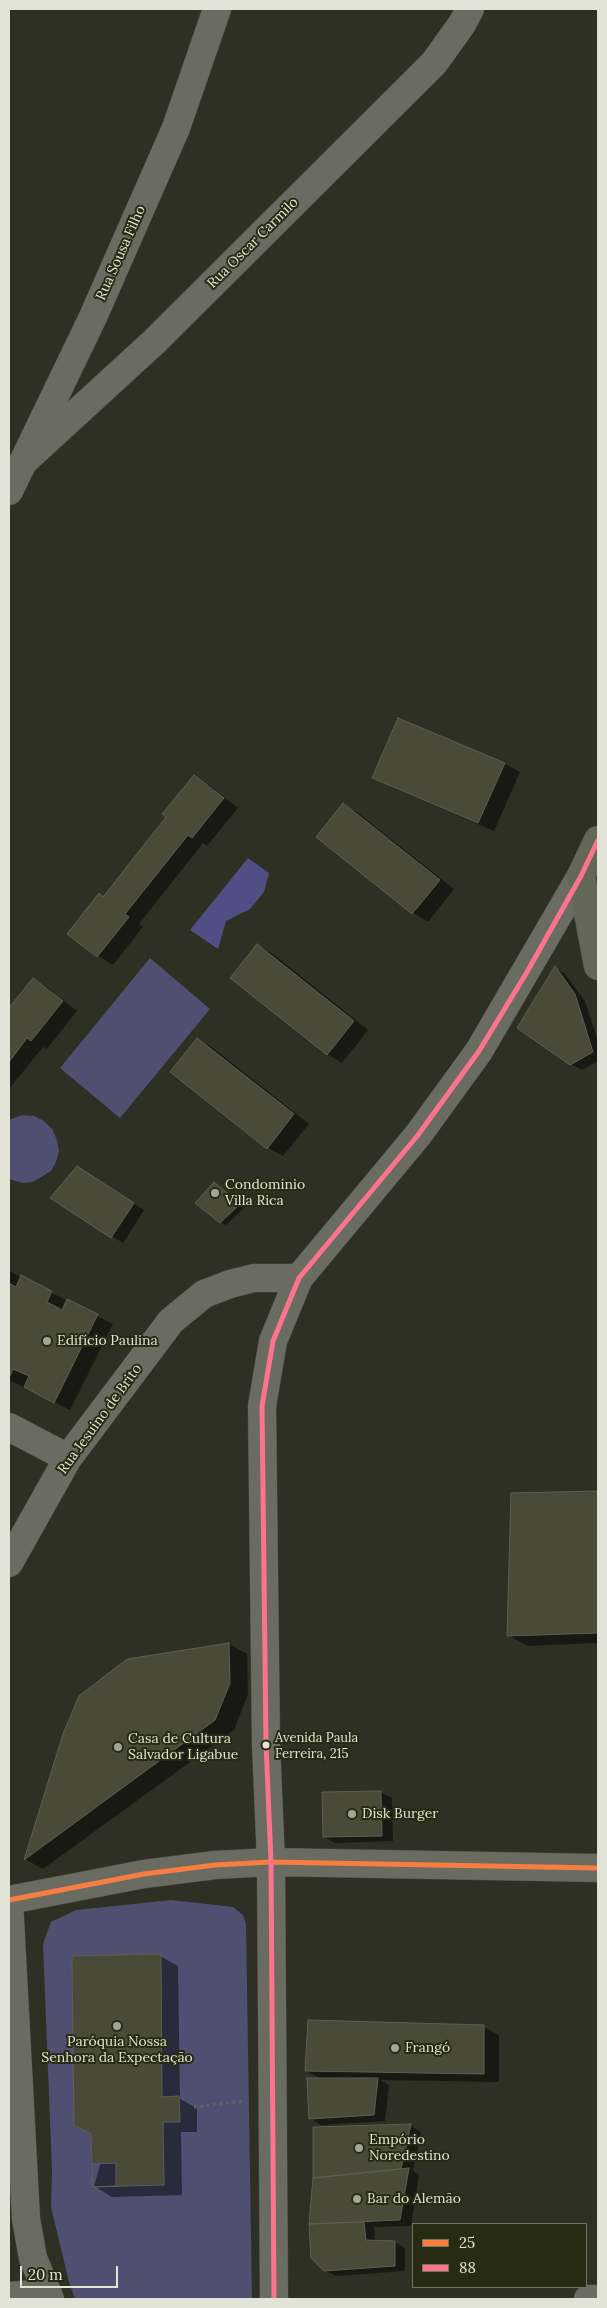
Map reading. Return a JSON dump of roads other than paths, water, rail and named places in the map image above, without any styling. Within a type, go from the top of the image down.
[{"type":"main road","points":[[598,840],[581,876],[598,966]]},
{"type":"street","name":"Rua Sousa Filho","points":[[9,491],[93,317],[176,128],[217,9]]},
{"type":"street","name":"Rua Oscar Carmilo","points":[[22,463],[155,341],[434,63],[462,24],[470,9]]},
{"type":"street","points":[[274,2299],[271,1862],[266,1744],[262,1406],[273,1341],[299,1278],[418,1136],[479,1051],[581,876]]},
{"type":"street","name":"Rua Jesuino de Brito","points":[[9,1564],[68,1458],[171,1321],[204,1294],[230,1284],[254,1278],[299,1278]]},
{"type":"street","points":[[9,1427],[68,1458]]},
{"type":"street","points":[[9,2296],[49,2296],[33,2258],[26,2219],[9,1900],[144,1874],[206,1866],[271,1862],[598,1868]]},
{"type":"street","points":[[588,2299],[598,2299]]},
{"type":"place","name":"Condomínio Villa Rica","points":[[215,1193]]},
{"type":"place","name":"Edifício Paulina","points":[[47,1341]]},
{"type":"place","name":"Avenida Paula Ferreira, 215","points":[[266,1745]]},
{"type":"place","name":"Casa de Cultura Salvador Ligabue","points":[[118,1747]]},
{"type":"place","name":"Disk Burger","points":[[352,1814]]},
{"type":"place","name":"Paróquia Nossa Senhora da Expectação","points":[[117,2026]]},
{"type":"place","name":"Frangó","points":[[395,2048]]},
{"type":"place","name":"Empório Noredestino","points":[[359,2148]]},
{"type":"place","name":"Bar do Alemão","points":[[357,2199]]}]
